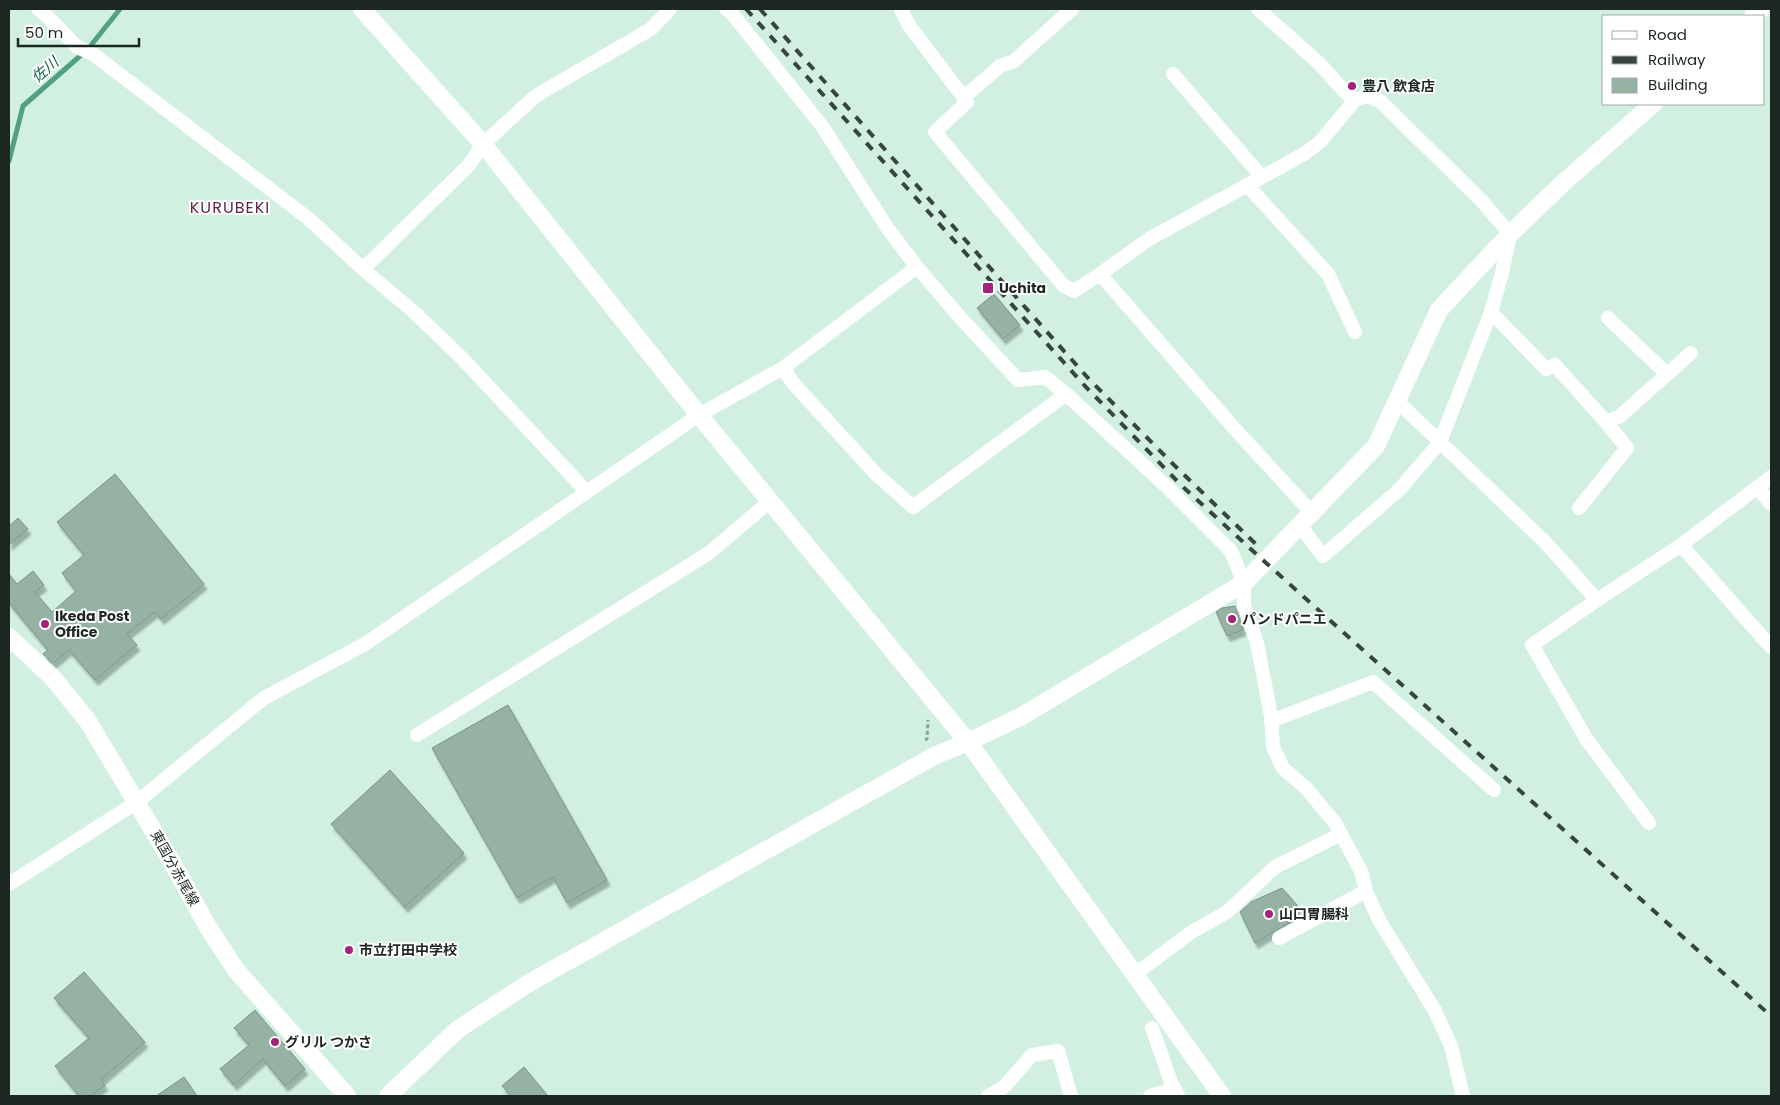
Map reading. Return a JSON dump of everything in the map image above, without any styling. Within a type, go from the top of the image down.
[{"type":"street","points":[[38,9],[76,47],[93,54],[310,219],[363,269],[414,312],[461,357],[586,491]]},
{"type":"street","points":[[362,9],[483,144],[699,415],[968,742],[1222,1096]]},
{"type":"street","points":[[363,269],[469,165],[483,144],[537,95],[651,29],[670,9]]},
{"type":"street","points":[[726,9],[730,11],[822,126],[888,230],[917,267],[1018,380],[1045,377],[1163,483],[1231,551],[1244,582],[1244,606],[1257,643],[1271,720],[1272,747],[1283,768],[1306,788],[1335,823],[1361,871],[1366,892],[1379,920],[1435,1011],[1451,1046],[1463,1096]]},
{"type":"street","points":[[902,9],[908,24],[963,98],[968,102],[935,132],[1062,285],[1074,291],[1149,239],[1304,154],[1320,142],[1355,100],[1366,96],[1380,100],[1481,200],[1510,234]]},
{"type":"street","points":[[963,98],[1000,66],[1014,61],[1072,9]]},
{"type":"street","points":[[1258,9],[1320,64],[1344,91],[1355,100]]},
{"type":"street","points":[[1173,74],[1262,177]]},
{"type":"street","points":[[388,1096],[456,1030],[529,983],[936,755],[1022,716],[1244,582],[1376,446],[1438,310],[1510,234],[1563,183],[1652,105]]},
{"type":"street","points":[[1247,185],[1328,274],[1355,332]]},
{"type":"street","points":[[1100,274],[1234,428],[1305,518],[1323,556],[1400,489],[1440,442],[1491,312],[1510,234]]},
{"type":"street","points":[[9,884],[136,802],[264,698],[365,644],[699,415],[783,368],[917,267]]},
{"type":"street","points":[[1491,312],[1546,369],[1555,365],[1627,448],[1578,508]]},
{"type":"street","points":[[1608,318],[1667,374]]},
{"type":"street","points":[[1606,422],[1619,417],[1691,352]]},
{"type":"street","points":[[783,368],[793,383],[876,474],[912,507],[1066,394]]},
{"type":"street","points":[[1397,401],[1545,542],[1597,600]]},
{"type":"street","points":[[1649,823],[1587,740],[1532,645],[1680,545],[1771,477]]},
{"type":"street","points":[[1757,487],[1771,504]]},
{"type":"street","points":[[417,735],[709,553],[770,501]]},
{"type":"street","points":[[1680,545],[1771,647]]},
{"type":"street","name":"東国分赤尾線","points":[[9,637],[53,678],[87,720],[170,857],[208,927],[236,970],[346,1096]]},
{"type":"street","points":[[1271,720],[1373,682],[1494,790]]},
{"type":"street","points":[[1134,975],[1190,933],[1227,912],[1275,867],[1341,834]]},
{"type":"street","points":[[1279,938],[1366,892]]},
{"type":"street","points":[[1150,1096],[1176,1093],[1152,1028]]},
{"type":"street","points":[[988,1096],[1004,1087],[1032,1055],[1058,1050],[1071,1096]]},
{"type":"path","points":[[918,744],[927,739],[928,717]]},
{"type":"building","points":[[994,294],[1020,325],[1003,339],[977,308]]},
{"type":"building","points":[[115,474],[204,584],[161,619],[155,612],[127,634],[137,645],[95,680],[69,650],[53,663],[43,654],[48,650],[9,603],[9,574],[17,584],[33,571],[44,585],[35,592],[52,612],[76,591],[62,573],[84,555],[57,522]]},
{"type":"building","points":[[18,518],[28,529],[9,545],[9,526]]},
{"type":"building","name":"パンドパニエ","points":[[1235,606],[1243,630],[1227,636],[1216,612],[1222,608]]},
{"type":"building","points":[[508,705],[607,880],[567,903],[553,877],[517,898],[432,748]]},
{"type":"building","points":[[390,770],[464,853],[405,907],[331,824]]},
{"type":"building","name":"山口胃腸科","points":[[1282,888],[1297,905],[1297,918],[1255,943],[1240,912],[1251,902]]},
{"type":"building","points":[[84,972],[145,1042],[101,1080],[105,1085],[91,1096],[79,1096],[55,1066],[89,1038],[54,998]]},
{"type":"building","points":[[255,1010],[305,1069],[285,1086],[263,1059],[234,1085],[220,1069],[249,1045],[234,1028]]},
{"type":"building","points":[[524,1067],[548,1096],[511,1096],[502,1086]]},
{"type":"building","points":[[184,1077],[197,1096],[156,1096]]},
{"type":"waterway","name":"佐川","points":[[9,161],[23,106],[88,49],[120,9]]},
{"type":"railway","points":[[746,9],[1085,386],[1182,486],[1771,1016]]},
{"type":"railway","points":[[760,9],[1088,378],[1261,549]]},
{"type":"place","name":"豊八 飲食店","points":[[1352,86]]},
{"type":"place","name":"Uchita","points":[[988,288]]},
{"type":"place","name":"パンドパニエ","points":[[1232,619]]},
{"type":"place","name":"Ikeda Post Office","points":[[45,624]]},
{"type":"place","name":"山口胃腸科","points":[[1269,914]]},
{"type":"place","name":"市立打田中学校","points":[[349,950]]},
{"type":"place","name":"グリル つかさ","points":[[275,1042]]},
{"type":"district","name":"KURUBEKI","points":[[230,207]]}]
